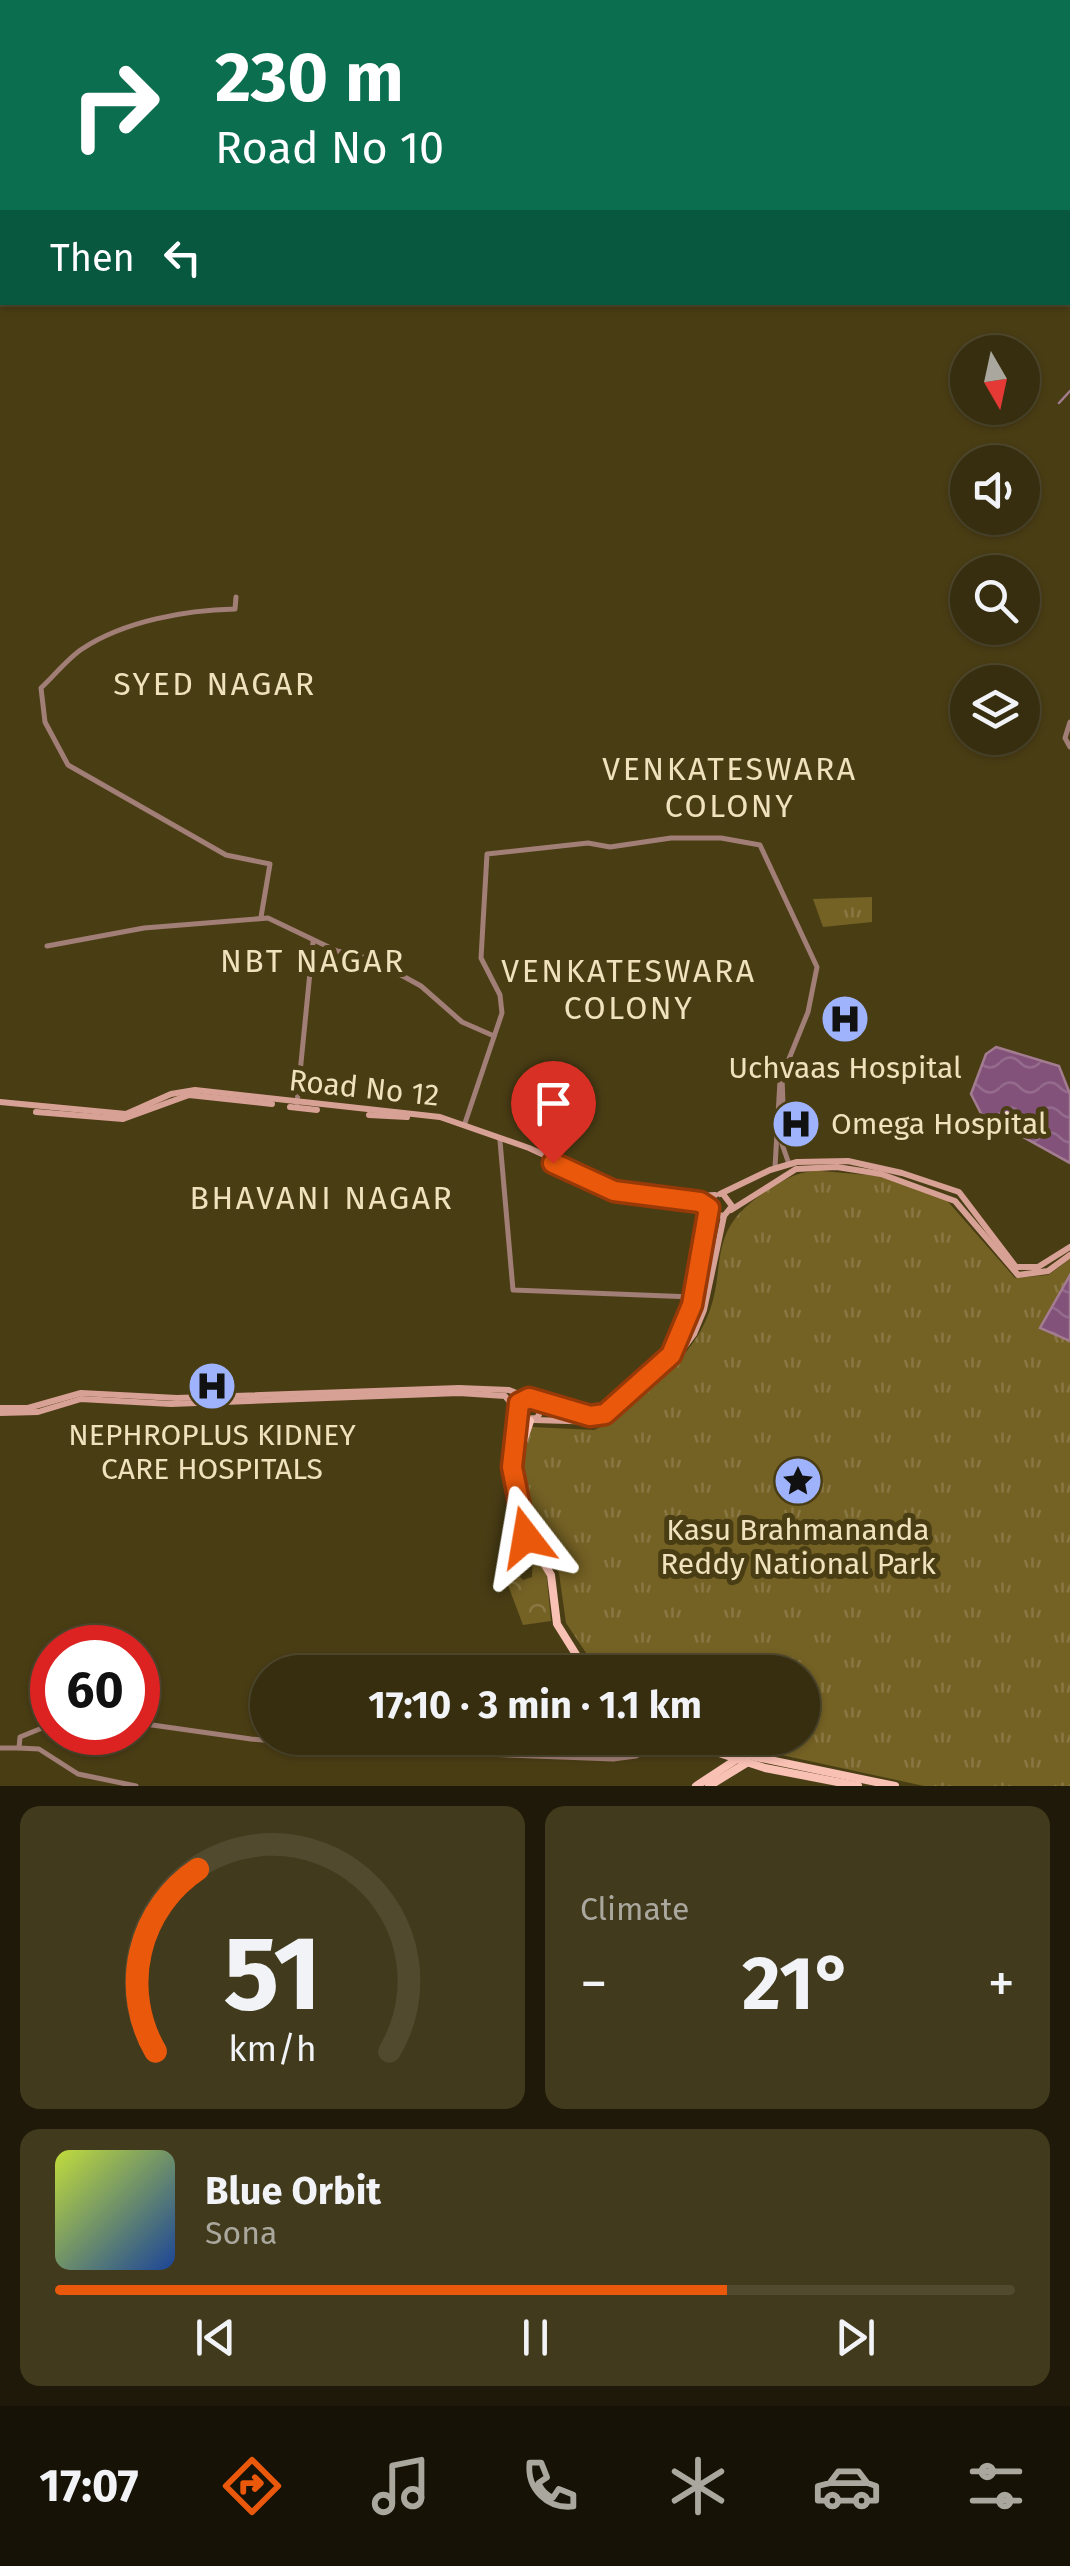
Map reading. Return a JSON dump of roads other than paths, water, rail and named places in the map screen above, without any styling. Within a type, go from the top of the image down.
[{"type":"main road","name":"Road No 12","points":[[0,1104],[126,1114],[171,1094],[195,1090],[465,1123],[616,1188],[682,1197],[718,1195]]},
{"type":"main road","points":[[0,1104],[123,1119],[171,1099],[209,1096],[428,1120],[500,1140],[614,1191],[709,1206],[716,1216],[727,1213],[785,1172],[825,1164]]},
{"type":"main road","points":[[596,1420],[671,1355],[694,1297],[709,1206],[718,1195],[776,1167],[825,1164],[901,1176],[959,1192],[1016,1267],[1038,1267],[1070,1247]]},
{"type":"main road","points":[[901,1176],[955,1201],[1007,1268],[1018,1276],[1048,1270],[1070,1255]]},
{"type":"main road","points":[[507,1393],[518,1413],[532,1420],[596,1420],[616,1414],[680,1356],[704,1310],[727,1213],[730,1199],[718,1195]]},
{"type":"main road","points":[[0,1410],[28,1408],[81,1393],[177,1398],[434,1388],[507,1393],[596,1420]]},
{"type":"main road","points":[[533,1399],[519,1403],[512,1467],[521,1525],[551,1575],[557,1624],[578,1655]]},
{"type":"main road","points":[[533,1399],[540,1411],[532,1420],[516,1461],[524,1518],[554,1572],[562,1626],[580,1655]]},
{"type":"main road","points":[[721,1755],[858,1786]]},
{"type":"main road","points":[[725,1755],[735,1760]]},
{"type":"main road","points":[[696,1786],[735,1760],[756,1757],[895,1786]]},
{"type":"main road","points":[[720,1770],[735,1760]]},
{"type":"main road","points":[[709,1786],[735,1760]]},
{"type":"street","points":[[236,597],[235,609],[131,627],[86,646],[41,688],[40,700],[45,722],[68,764],[226,855],[270,864],[261,918]]},
{"type":"street","points":[[1070,722],[1065,738],[1070,747]]},
{"type":"street","points":[[465,1123],[502,1014],[500,995],[481,958],[487,854],[588,843],[610,847],[671,838],[722,838],[760,845],[817,967],[808,1012],[782,1076],[776,1167]]},
{"type":"street","points":[[47,946],[144,928],[261,918],[313,942],[370,958],[420,986],[462,1022],[495,1036]]},
{"type":"street","points":[[297,1103],[313,942]]},
{"type":"street","points":[[782,1076],[782,1152],[789,1164]]},
{"type":"street","points":[[500,1140],[513,1290],[694,1297]]},
{"type":"street","points":[[160,1726],[265,1740],[374,1747],[638,1755]]},
{"type":"street","points":[[20,1748],[20,1738],[30,1730]]},
{"type":"street","points":[[0,1748],[40,1749],[78,1774],[136,1786]]},
{"type":"street","points":[[613,1757],[620,1755]]},
{"type":"water","points":[[996,1047],[1059,1066],[1070,1094],[1070,1163],[1016,1133],[990,1131],[971,1094],[986,1054]]},
{"type":"water","points":[[1070,1275],[1070,1341],[1040,1328]]},
{"type":"waterway","points":[[1059,403],[1070,391]]},
{"type":"place","name":"Uchvaas Hospital","points":[[845,1019]]},
{"type":"place","name":"Omega Hospital","points":[[796,1124]]},
{"type":"place","name":"NEPHROPLUS KIDNEY CARE HOSPITALS","points":[[212,1386]]},
{"type":"place","name":"Kasu Brahmananda Reddy National Park","points":[[798,1481]]},
{"type":"district","name":"SYED NAGAR","points":[[215,684]]},
{"type":"district","name":"VENKATESWARA COLONY","points":[[730,788]]},
{"type":"district","name":"NBT NAGAR","points":[[313,961]]},
{"type":"district","name":"VENKATESWARA COLONY","points":[[629,990]]},
{"type":"district","name":"BHAVANI NAGAR","points":[[322,1198]]}]
